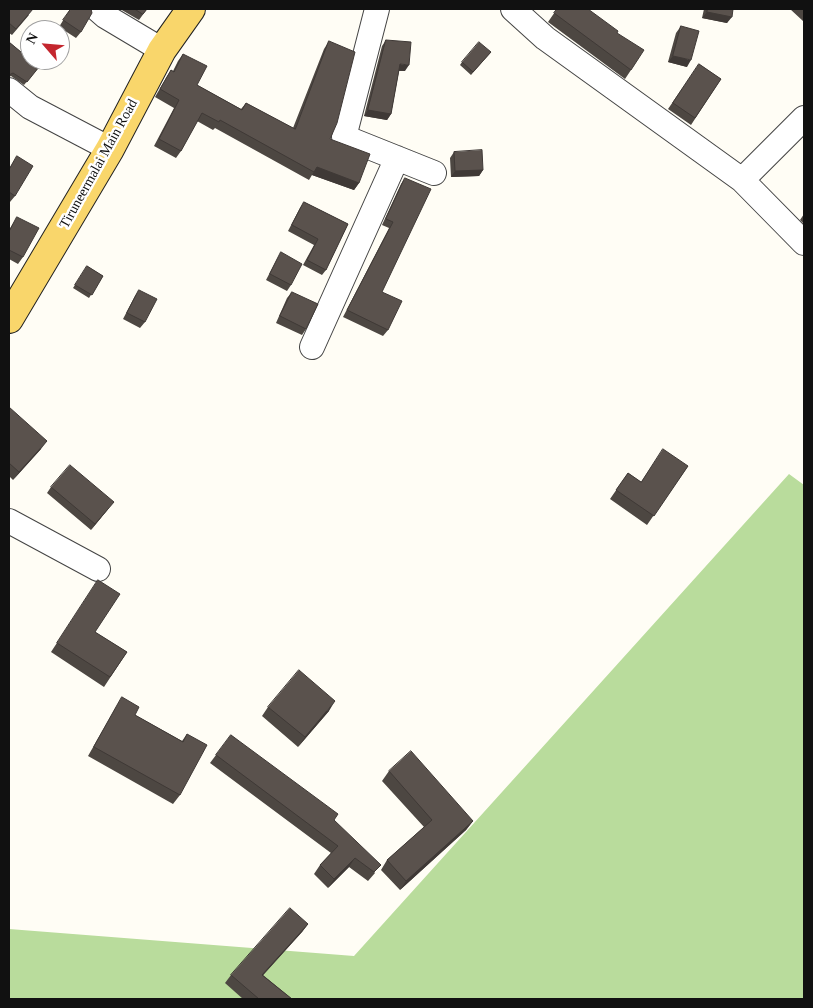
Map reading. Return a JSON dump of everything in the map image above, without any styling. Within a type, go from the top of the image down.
[{"type":"main road","name":"Tiruneermalai Main Road","points":[[9,319],[110,150],[162,50],[191,9]]},
{"type":"street","points":[[97,9],[105,16],[162,50]]},
{"type":"street","points":[[377,9],[344,137],[434,173]]},
{"type":"street","points":[[513,9],[545,38],[742,180],[804,242]]},
{"type":"street","points":[[9,90],[30,107],[110,150]]},
{"type":"street","points":[[742,180],[804,118]]},
{"type":"street","points":[[312,347],[397,158]]},
{"type":"street","points":[[9,521],[98,569]]},
{"type":"green space","points":[[789,474],[804,485],[804,999],[9,999],[9,929],[354,956]]},
{"type":"building","points":[[9,9],[33,9],[24,20],[20,20],[20,24],[16,29],[9,23]]},
{"type":"building","points":[[71,9],[91,9],[92,13],[81,32],[70,25],[70,20],[63,20]]},
{"type":"building","points":[[135,9],[147,9],[143,14]]},
{"type":"building","points":[[557,9],[588,9],[618,31],[617,33],[644,50],[631,70],[554,13]]},
{"type":"building","points":[[708,9],[733,9],[732,17],[707,12]]},
{"type":"building","points":[[681,26],[699,31],[691,60],[673,56]]},
{"type":"building","points":[[386,40],[411,42],[409,65],[400,64],[391,114],[368,110]]},
{"type":"building","points":[[329,41],[355,52],[337,123],[330,139],[370,154],[359,183],[317,167],[314,172],[220,120],[219,122],[202,113],[181,151],[159,139],[179,100],[160,89],[171,70],[174,72],[183,54],[207,66],[197,85],[242,110],[246,103],[295,129]]},
{"type":"building","points":[[9,42],[20,51],[20,70],[37,70],[27,82],[13,73],[9,75]]},
{"type":"building","points":[[479,42],[491,52],[473,72],[462,62]]},
{"type":"building","points":[[699,64],[721,79],[695,118],[673,103]]},
{"type":"building","points":[[482,150],[483,170],[455,171],[454,152]]},
{"type":"building","points":[[17,156],[33,166],[15,196],[9,192],[9,170]]},
{"type":"building","points":[[405,178],[431,189],[382,292],[402,301],[388,330],[347,310],[393,222],[386,219]]},
{"type":"building","points":[[304,202],[348,224],[326,270],[307,260],[318,239],[292,225]]},
{"type":"building","points":[[17,217],[39,228],[23,257],[9,250],[9,232]]},
{"type":"building","points":[[281,252],[302,264],[291,285],[270,274]]},
{"type":"building","points":[[87,266],[103,276],[92,295],[75,285]]},
{"type":"building","points":[[139,290],[157,299],[145,322],[127,313]]},
{"type":"building","points":[[292,292],[318,304],[306,329],[280,316]]},
{"type":"building","points":[[9,407],[47,441],[19,472],[9,463]]},
{"type":"building","points":[[663,449],[688,466],[654,516],[616,490],[628,473],[641,482]]},
{"type":"building","points":[[70,465],[114,502],[95,524],[51,487]]},
{"type":"building","points":[[98,580],[120,594],[95,632],[127,652],[110,677],[57,643]]},
{"type":"building","points":[[299,670],[335,701],[305,737],[268,707]]},
{"type":"building","points":[[122,697],[139,707],[135,715],[183,742],[187,734],[207,745],[180,795],[94,747]]},
{"type":"building","points":[[231,735],[338,814],[334,820],[381,865],[374,872],[355,858],[334,879],[320,865],[338,846],[216,755]]},
{"type":"building","points":[[411,751],[473,821],[406,881],[387,860],[432,820],[389,771]]},
{"type":"building","points":[[290,908],[308,924],[262,975],[292,999],[259,999],[231,975]]}]
